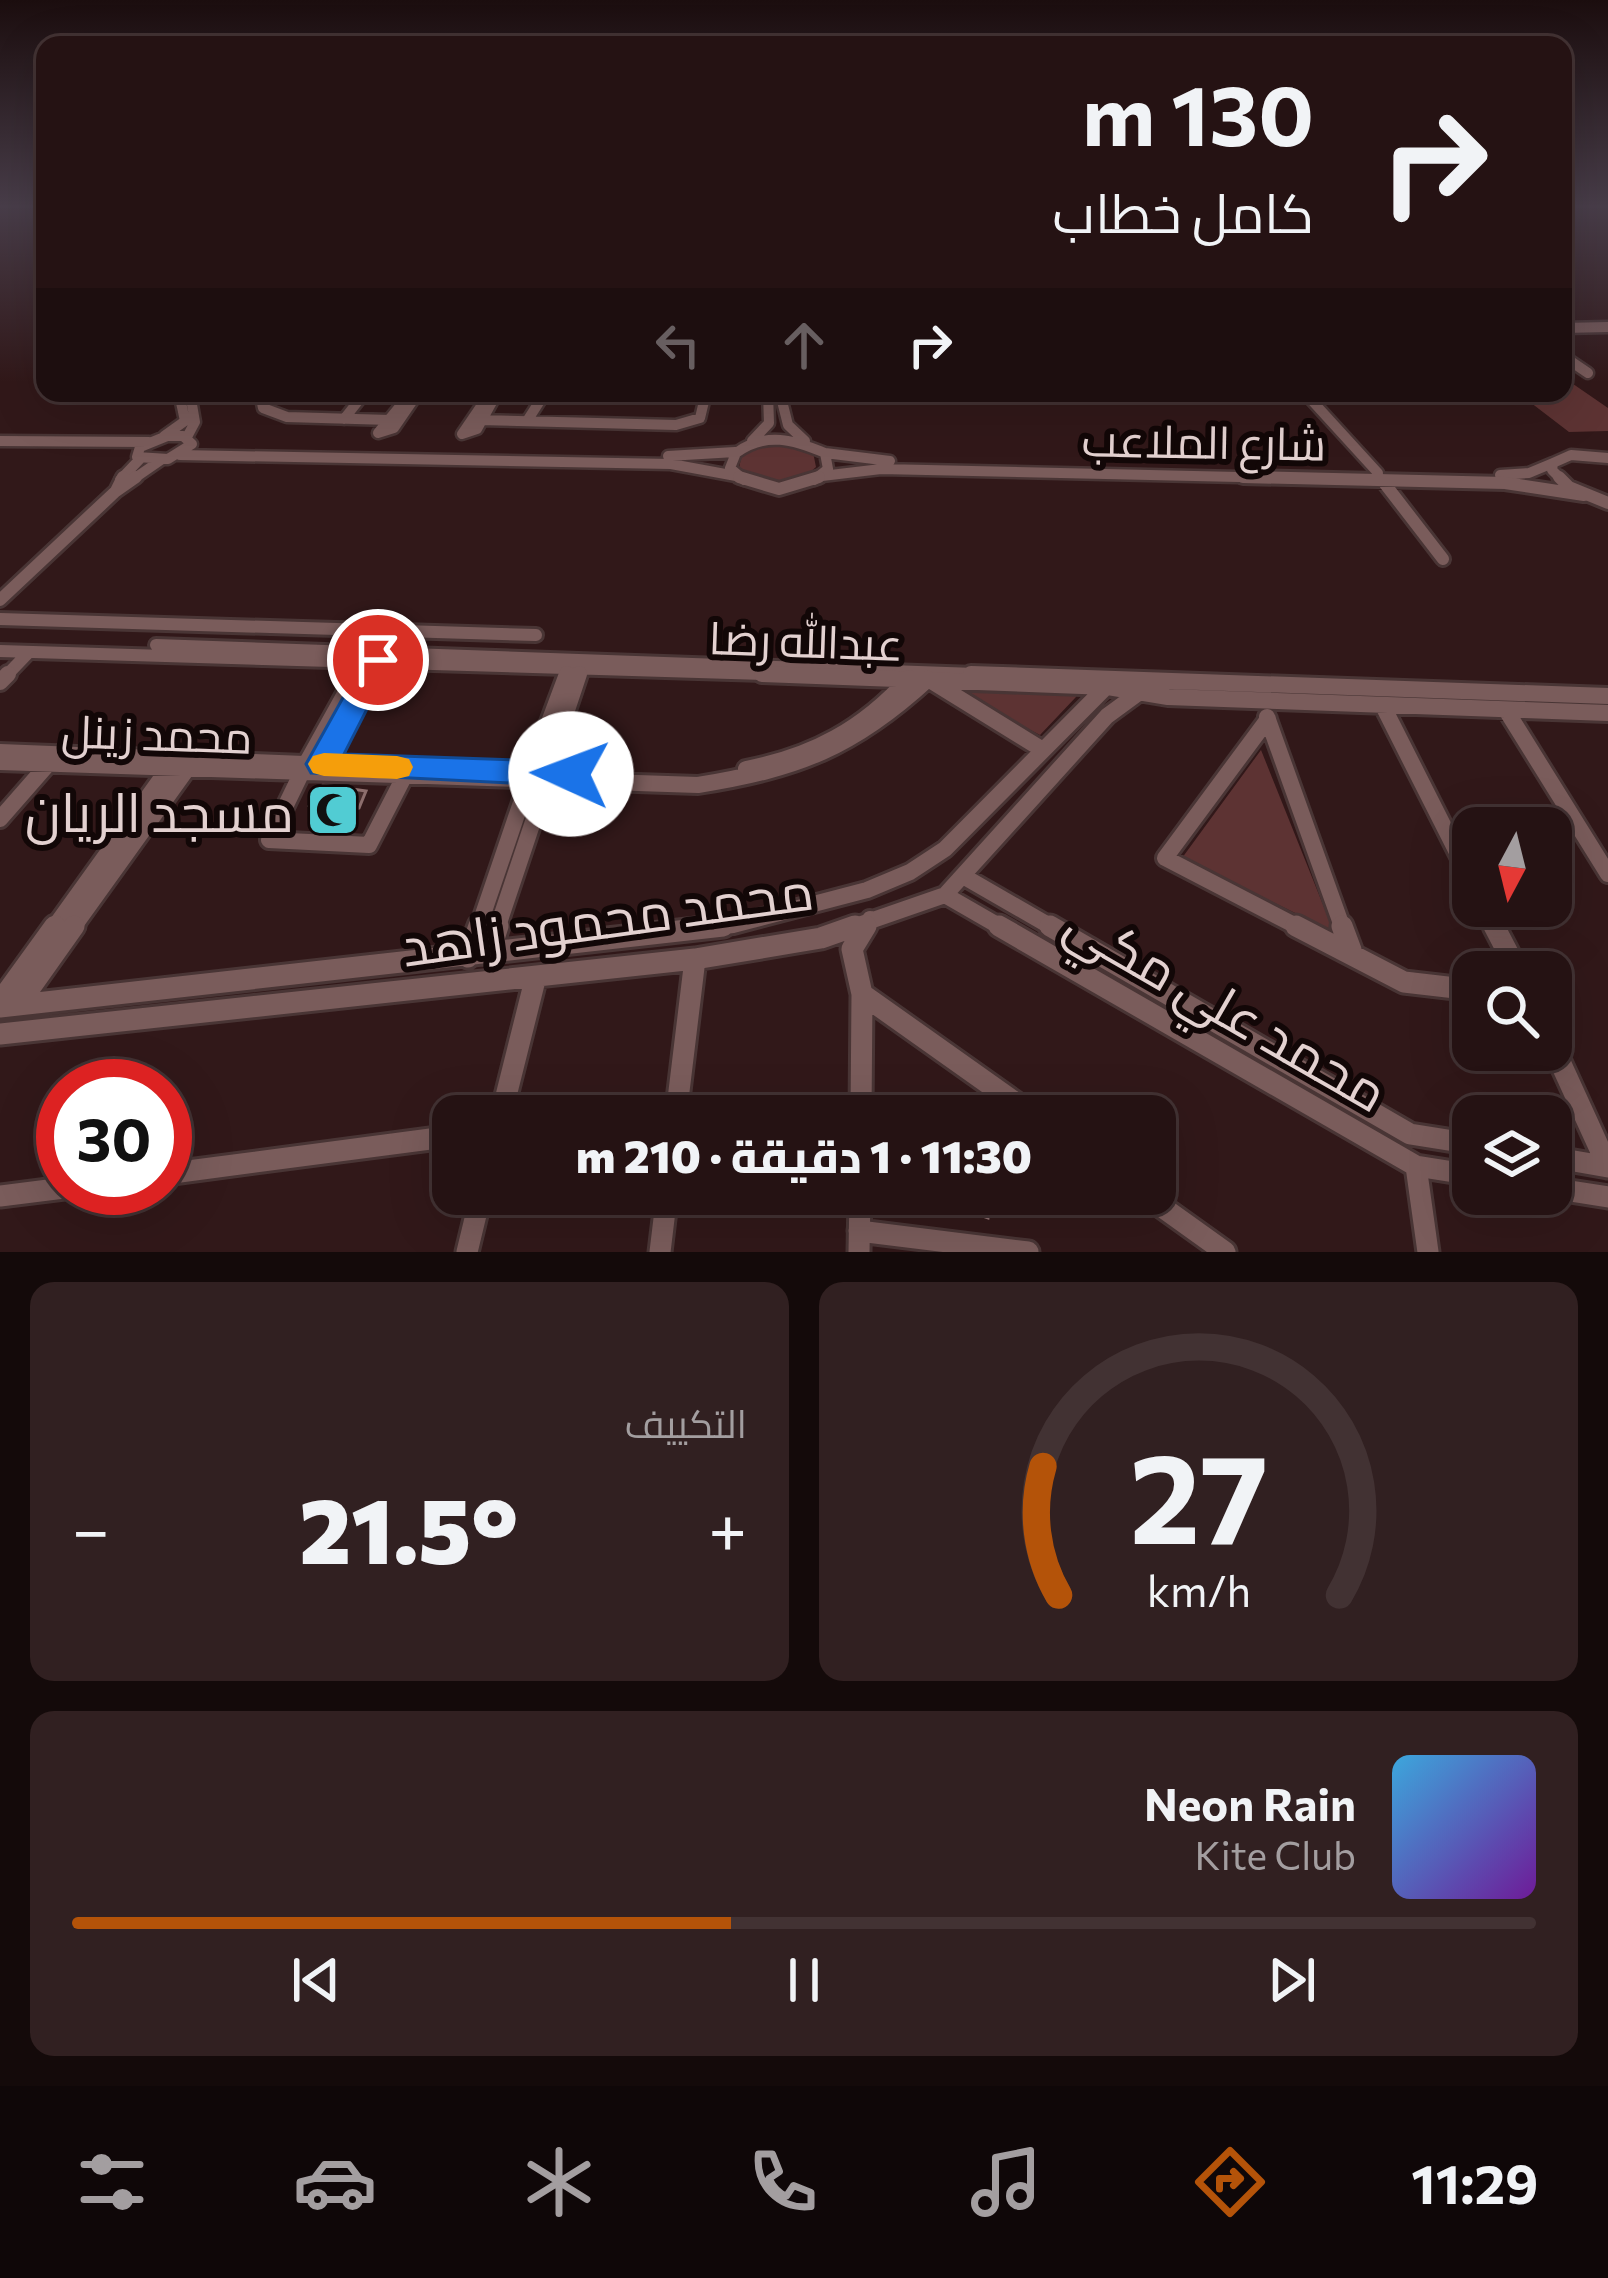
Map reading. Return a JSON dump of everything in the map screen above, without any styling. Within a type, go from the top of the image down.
[{"type":"street","points":[[1572,330],[1608,328]]},
{"type":"street","points":[[1572,362],[1588,373]]},
{"type":"street","points":[[116,491],[116,484],[138,456],[185,421],[181,402]]},
{"type":"street","points":[[0,600],[116,491],[162,460],[180,454],[195,422],[192,402]]},
{"type":"street","points":[[262,402],[263,408],[287,417],[390,420],[406,402]]},
{"type":"street","points":[[344,419],[357,402]]},
{"type":"street","points":[[487,402],[460,432],[474,433],[489,402]]},
{"type":"street","points":[[527,422],[539,402]]},
{"type":"street","points":[[480,420],[676,425],[700,418],[704,402]]},
{"type":"street","points":[[0,445],[189,439],[204,446],[622,455],[735,452],[769,423],[768,402]]},
{"type":"street","points":[[782,402],[788,424],[825,453],[829,469],[822,476]]},
{"type":"street","points":[[1313,402],[1380,477],[1443,559]]},
{"type":"street","points":[[750,443],[777,438],[805,441]]},
{"type":"street","points":[[0,445],[162,460]]},
{"type":"street","points":[[735,452],[730,469],[736,476]]},
{"type":"street","name":"شارع الملاعب","points":[[825,453],[885,461],[1504,483],[1608,502]]},
{"type":"street","name":"شارع الملاعب","points":[[180,454],[671,464],[778,489],[822,476],[881,469],[1495,476],[1529,473],[1571,455],[1608,458]]},
{"type":"street","points":[[1552,464],[1558,478],[1584,495]]},
{"type":"street","points":[[0,619],[536,635]]},
{"type":"street","name":"عبدالله رضا","points":[[0,646],[29,652],[1101,681]]},
{"type":"street","name":"عبدالله رضا","points":[[0,646],[1101,681],[1262,700],[1608,713]]},
{"type":"street","points":[[0,682],[29,652]]},
{"type":"street","points":[[370,660],[269,840],[369,845],[404,777]]},
{"type":"street","points":[[489,954],[575,667]]},
{"type":"street","name":"محمد زينل","points":[[0,752],[177,769],[312,769],[404,777],[701,776],[776,764],[831,746],[879,712],[909,678]]},
{"type":"street","points":[[928,679],[1043,750]]},
{"type":"street","name":"محمد زينل","points":[[0,762],[52,759],[698,785],[778,773],[838,753],[868,734],[928,679]]},
{"type":"street","name":"محمد محمود زاهد","points":[[6,1005],[733,925],[867,890],[910,872],[945,849],[1043,750],[1101,681]]},
{"type":"street","name":"عبدالله رضا","points":[[1136,688],[1608,696]]},
{"type":"street","name":"محمد محمود زاهد","points":[[0,1034],[695,959],[821,938],[945,895],[1136,688]]},
{"type":"street","points":[[1262,700],[1352,951]]},
{"type":"street","points":[[1383,706],[1452,842]]},
{"type":"street","points":[[1506,710],[1608,874]]},
{"type":"street","points":[[1268,719],[1165,858],[1404,982],[1452,988]]},
{"type":"street","points":[[0,819],[52,759]]},
{"type":"street","points":[[6,1005],[177,769]]},
{"type":"street","points":[[468,957],[538,778]]},
{"type":"street","name":"محمد علي مكي","points":[[963,876],[1410,1134],[1452,1141]]},
{"type":"street","name":"محمد علي مكي","points":[[945,895],[1416,1166],[1452,1172]]},
{"type":"street","points":[[861,1095],[862,994],[852,949],[870,919]]},
{"type":"street","points":[[679,1095],[695,959]]},
{"type":"street","points":[[506,1095],[536,976]]},
{"type":"street","points":[[862,994],[1004,1095]]},
{"type":"street","points":[[1564,1071],[1608,1167]]},
{"type":"street","points":[[192,1170],[432,1139]]},
{"type":"street","points":[[1572,1161],[1608,1167]]},
{"type":"street","points":[[1416,1166],[1428,1252]]},
{"type":"street","points":[[1572,1191],[1608,1197]]},
{"type":"street","points":[[0,1196],[36,1192]]},
{"type":"street","points":[[467,1252],[476,1215]]},
{"type":"street","points":[[660,1252],[664,1215]]},
{"type":"street","points":[[1174,1215],[1226,1252]]},
{"type":"street","points":[[859,1241],[1028,1252]]},
{"type":"shaded area","points":[[1572,383],[1608,408],[1608,431],[1569,432],[1530,402],[1572,402]]},
{"type":"shaded area","points":[[777,442],[813,452],[816,467],[799,478],[778,482],[758,479],[739,468],[742,453]]},
{"type":"shaded area","points":[[955,685],[1077,693],[1040,735],[954,691]]},
{"type":"shaded area","points":[[1261,750],[1334,932],[1182,858]]},
{"type":"building","name":"مسجد الريان","points":[[323,785],[366,791],[359,808],[347,812],[336,831],[309,806]]},
{"type":"slow traffic","points":[[324,764],[397,767]]},
{"type":"place","name":"مسجد الريان","points":[[333,810]]},
{"type":"route","points":[[378,660],[322,764],[571,774]]}]
